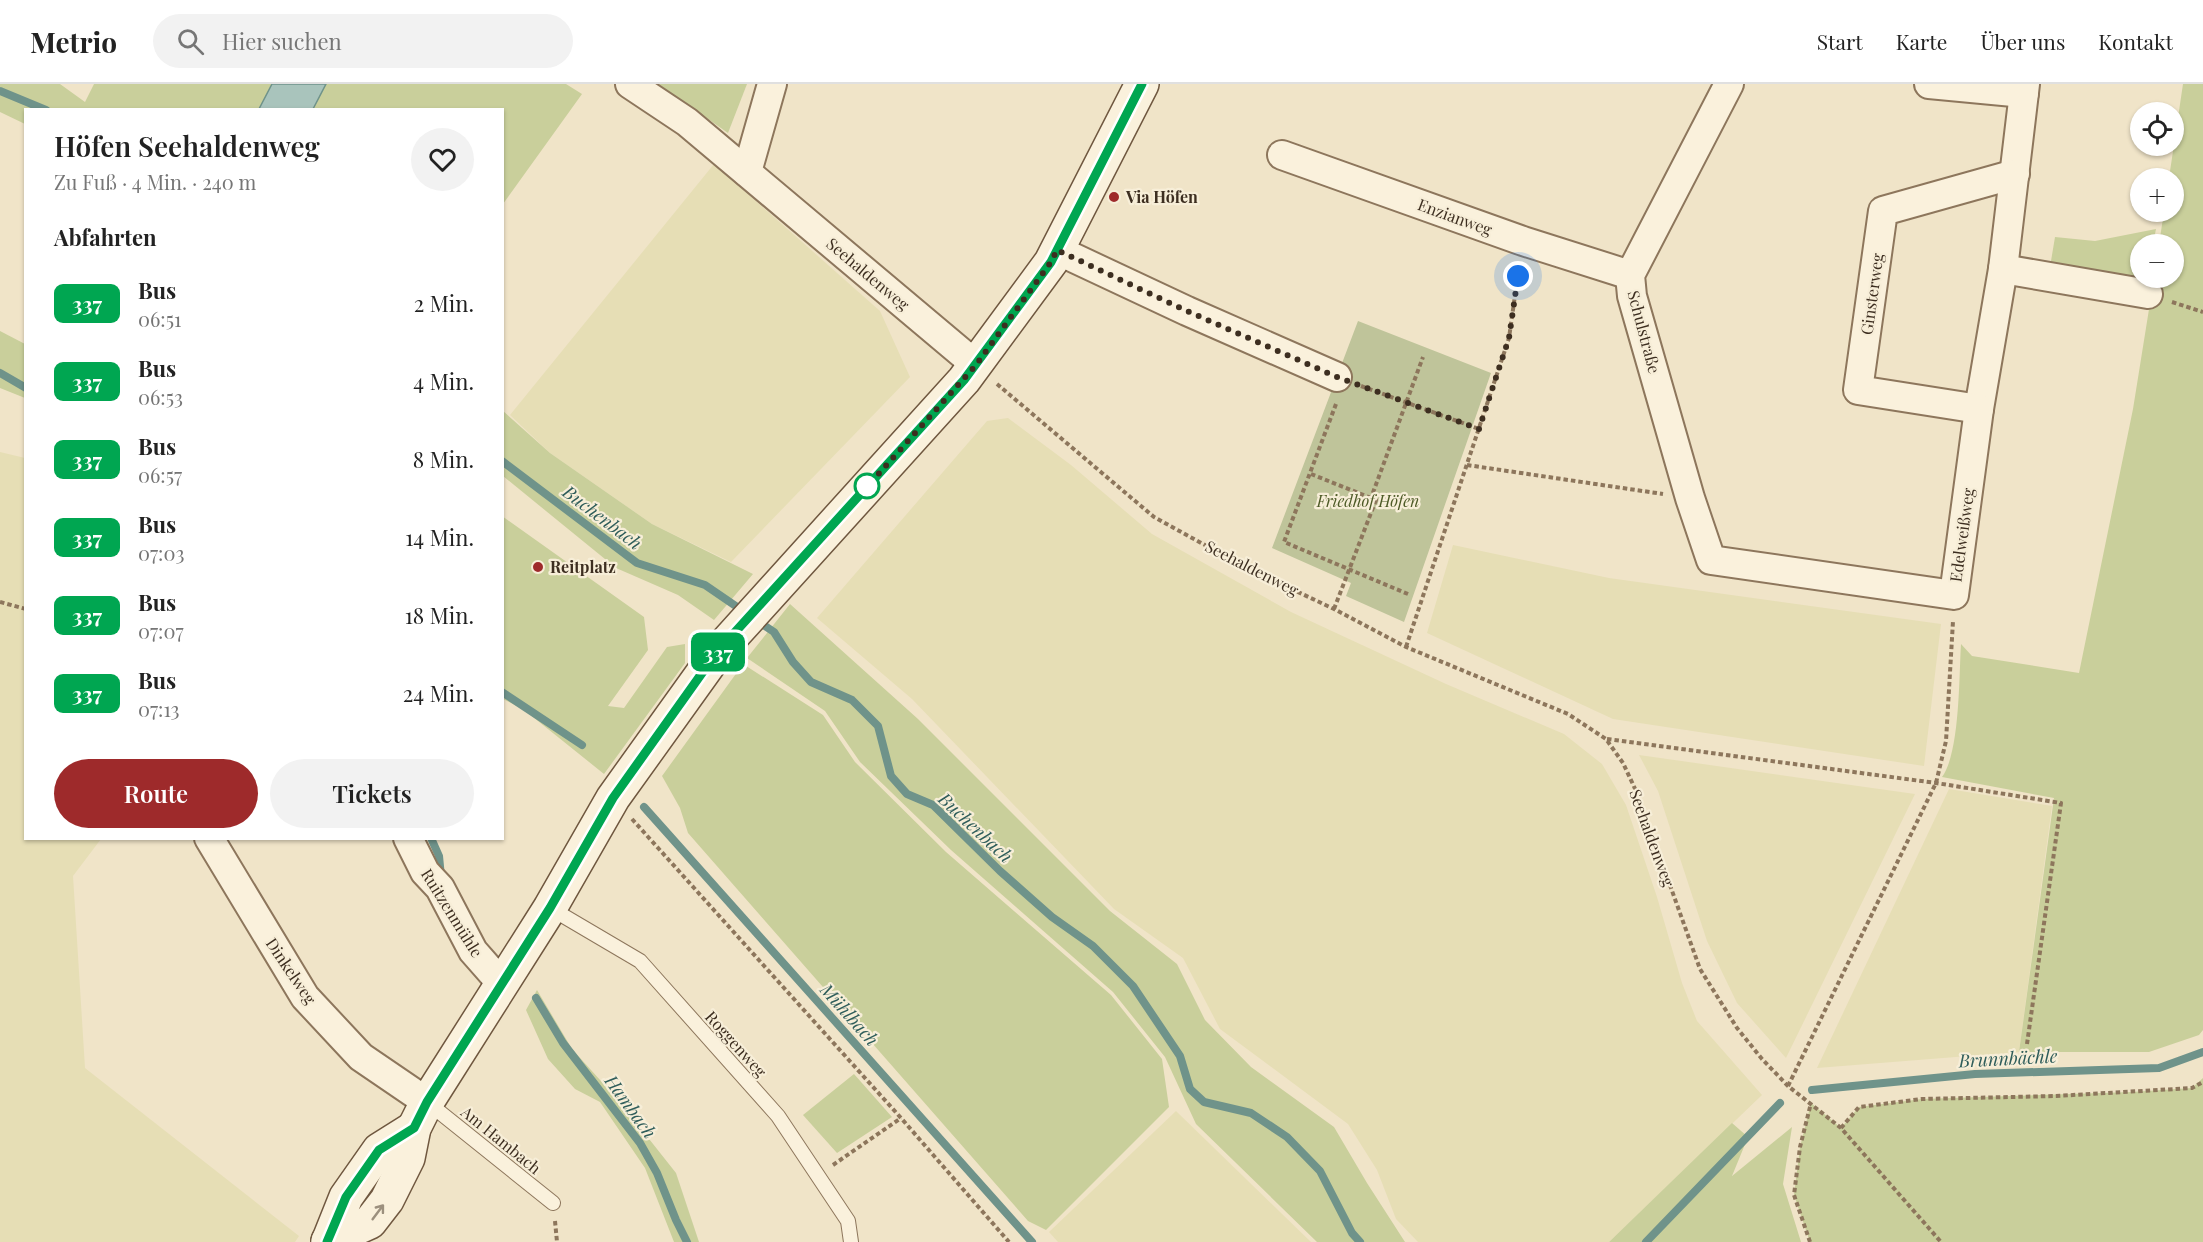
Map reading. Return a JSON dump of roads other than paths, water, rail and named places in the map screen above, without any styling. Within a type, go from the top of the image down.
[{"type":"street","name":"Seehaldenweg","points":[[630,84],[680,117],[747,172],[970,373]]},
{"type":"street","points":[[747,172],[772,84]]},
{"type":"street","points":[[328,1241],[370,1222],[387,1200],[408,1158],[421,1115],[550,908],[613,798],[697,680],[738,627],[970,373],[1051,262],[1142,84]]},
{"type":"street","name":"Schulstraße","points":[[1711,560],[1690,498],[1632,296],[1630,275],[1729,84]]},
{"type":"street","points":[[1929,84],[2024,88]]},
{"type":"street","name":"Edelweißweg","points":[[1711,560],[1954,595],[1979,410],[2003,269],[2024,88]]},
{"type":"street","name":"Enzianweg","points":[[1282,155],[1523,241],[1630,275]]},
{"type":"street","name":"Ginsterweg","points":[[1979,410],[1858,390],[1883,211],[2015,174]]},
{"type":"street","points":[[1057,250],[1187,311],[1341,378]]},
{"type":"street","points":[[2003,269],[2148,294]]},
{"type":"street","name":"Dinkelweg","points":[[210,840],[305,997],[361,1057],[421,1115]]},
{"type":"street","name":"Ruitzenmühle","points":[[409,840],[425,872],[440,888],[473,951],[502,984]]},
{"type":"lane","name":"Roggenweg","points":[[550,908],[640,961],[778,1116],[848,1221],[851,1242]]},
{"type":"lane","name":"Am Hambach","points":[[421,1115],[553,1203]]},
{"type":"water","points":[[272,84],[326,84],[314,108],[260,108]]},
{"type":"waterway","name":"Buchenbach","points":[[0,91],[41,108]]},
{"type":"waterway","name":"Hambach","points":[[0,373],[24,387]]},
{"type":"waterway","name":"Buchenbach","points":[[504,463],[637,563],[705,585],[743,611]]},
{"type":"waterway","name":"Buchenbach","points":[[756,620],[774,632],[793,662],[811,682],[852,700],[878,726],[891,776],[907,794],[933,805],[1000,871],[1052,917],[1093,946],[1133,986],[1180,1056],[1190,1089],[1204,1102],[1251,1113],[1287,1137],[1320,1171],[1352,1233],[1360,1242]]},
{"type":"waterway","name":"Mühlbach","points":[[504,693],[582,745]]},
{"type":"waterway","name":"Mühlbach","points":[[644,807],[1032,1242]]},
{"type":"waterway","name":"Hambach","points":[[432,840],[439,856],[441,877]]},
{"type":"waterway","name":"Hambach","points":[[536,998],[563,1043],[640,1143],[657,1173],[687,1242]]},
{"type":"waterway","name":"Brunnbächle","points":[[1812,1090],[1975,1074],[2159,1068],[2203,1052]]},
{"type":"waterway","name":"Brunnbächle","points":[[1646,1242],[1780,1103]]},
{"type":"place","name":"Via Höfen","points":[[1114,197]]},
{"type":"place","name":"Reitplatz","points":[[538,567]]},
{"type":"park label","name":"Friedhof Höfen","points":[[1368,501]]}]
